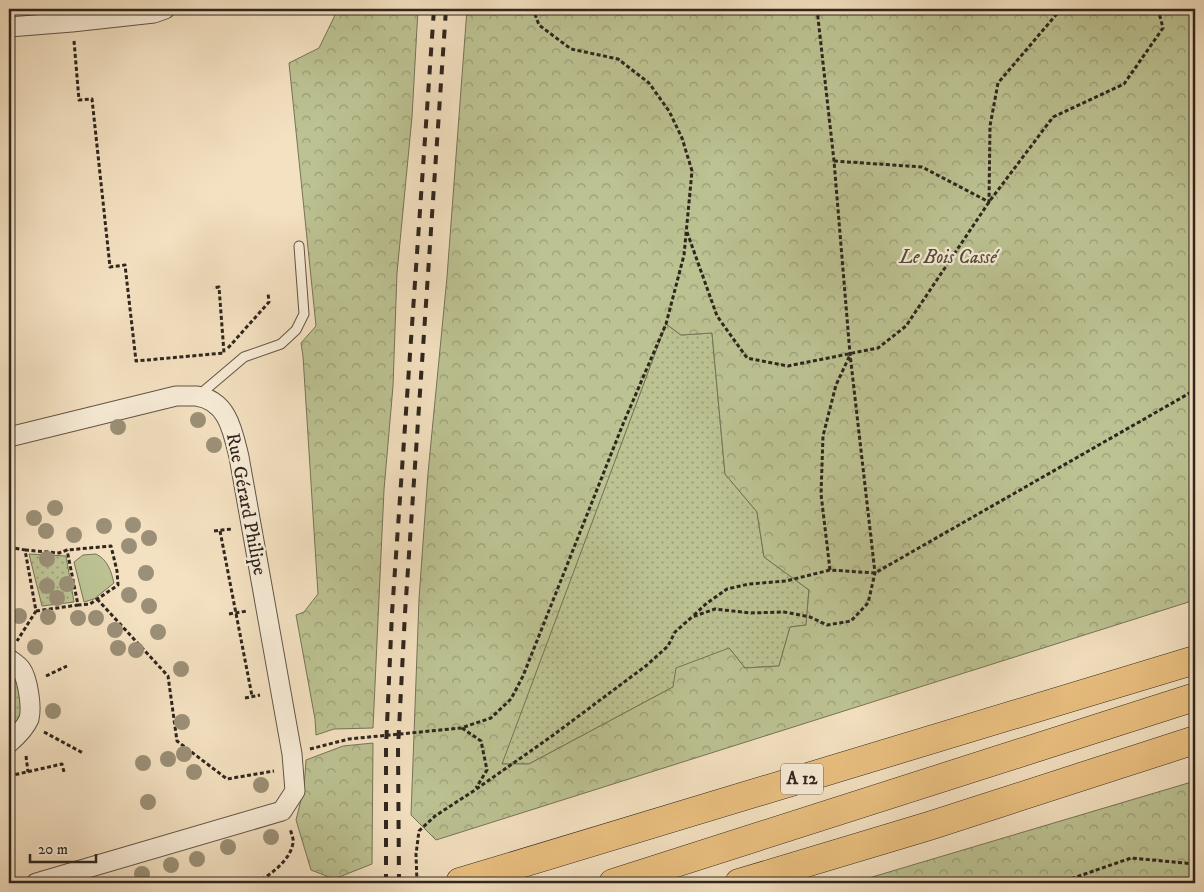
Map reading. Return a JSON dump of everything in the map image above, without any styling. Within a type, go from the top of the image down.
[{"type":"highway","points":[[1144,675],[1195,655]]},
{"type":"highway","name":"A 12","points":[[460,882],[1195,660]]},
{"type":"highway","name":"A 12","points":[[613,883],[1195,697]]},
{"type":"highway","points":[[739,883],[930,826],[1195,740]]},
{"type":"street","points":[[9,27],[154,13],[165,9]]},
{"type":"street","points":[[9,437],[176,396],[198,396]]},
{"type":"street","name":"Rue Gérard Philipe","points":[[198,396],[213,402],[224,412],[230,422],[239,457],[287,761],[295,791],[282,811],[268,815]]},
{"type":"street","points":[[9,743],[28,720],[30,704],[24,676],[11,654]]},
{"type":"street","points":[[36,883],[268,815]]},
{"type":"lane","points":[[198,396],[244,357],[281,344],[296,330],[304,314],[299,246]]},
{"type":"path","points":[[97,599],[168,676],[177,741],[227,779],[287,761],[349,738],[461,728],[492,718],[511,699],[523,676],[622,424],[666,324],[684,255],[692,171],[682,138],[669,111],[649,83],[618,59],[571,49],[539,25],[533,9]]},
{"type":"path","points":[[692,617],[716,609],[750,614],[784,612],[810,617],[827,625],[851,621],[868,603],[875,573],[850,354],[834,162],[817,9]]},
{"type":"path","points":[[989,202],[990,126],[998,83],[1061,9]]},
{"type":"path","points":[[686,230],[717,316],[747,358],[788,366],[878,348],[906,326],[989,202],[1053,117],[1124,84],[1163,28],[1158,9]]},
{"type":"path","points":[[72,22],[79,100],[92,99],[110,267],[125,265],[136,361],[224,353]]},
{"type":"path","points":[[834,162],[922,167],[989,202]]},
{"type":"path","points":[[212,288],[219,287],[224,353]]},
{"type":"path","points":[[217,358],[224,353],[269,302],[268,293]]},
{"type":"path","points":[[830,570],[820,494],[823,436],[836,385],[850,354]]},
{"type":"path","points":[[417,883],[416,854],[419,830],[435,816],[552,736],[647,665],[668,646],[675,632],[707,603],[727,589],[749,584],[786,582],[830,570],[875,573],[1195,390]]},
{"type":"path","points":[[214,531],[237,528]]},
{"type":"path","points":[[220,531],[252,696]]},
{"type":"path","points":[[9,547],[59,553],[67,550],[111,546],[118,585],[90,604],[36,611]]},
{"type":"path","points":[[11,654],[36,611],[25,550]]},
{"type":"path","points":[[67,550],[78,605]]},
{"type":"path","points":[[229,614],[253,610]]},
{"type":"path","points":[[41,678],[66,666]]},
{"type":"path","points":[[244,698],[268,694]]},
{"type":"path","points":[[461,728],[481,741],[487,770],[475,790]]},
{"type":"path","points":[[40,729],[83,753]]},
{"type":"path","points":[[9,776],[62,764],[64,772]]},
{"type":"path","points":[[256,883],[269,876],[278,866],[289,853],[293,841],[288,822],[273,830],[268,815]]},
{"type":"path","points":[[1059,883],[1131,858],[1195,864]]},
{"type":"green space","points":[[338,9],[418,9],[412,117],[397,273],[393,386],[384,490],[373,728],[334,729],[316,735],[315,719],[296,615],[304,612],[318,594],[301,343],[316,326],[289,63],[319,48]]},
{"type":"green space","name":"Le Bois Cassé","points":[[467,9],[1195,9],[1195,600],[436,840],[411,815],[419,599],[428,473],[447,277]],"holes":[[[666,324],[681,335],[712,333],[725,474],[757,512],[764,557],[809,590],[806,625],[790,627],[779,666],[745,668],[729,648],[676,668],[673,687],[529,764],[502,764]]]},
{"type":"green space","points":[[666,324],[681,335],[712,333],[725,474],[757,512],[764,557],[809,590],[806,625],[790,627],[779,666],[745,668],[729,648],[673,687],[529,764],[501,764]]},
{"type":"green space","points":[[29,554],[66,556],[74,602],[42,606]]},
{"type":"green space","points":[[96,554],[106,563],[114,583],[94,599],[84,602],[74,562],[83,555]]},
{"type":"green space","points":[[9,667],[19,676],[26,707],[9,737]]},
{"type":"green space","points":[[373,743],[372,864],[334,879],[311,870],[296,820],[304,788],[306,760],[343,746]]},
{"type":"green space","points":[[1195,781],[1195,883],[852,883]]},
{"type":"railway","points":[[386,883],[386,747],[392,613],[434,9]]},
{"type":"railway","points":[[399,883],[398,748],[405,613],[446,9]]}]
